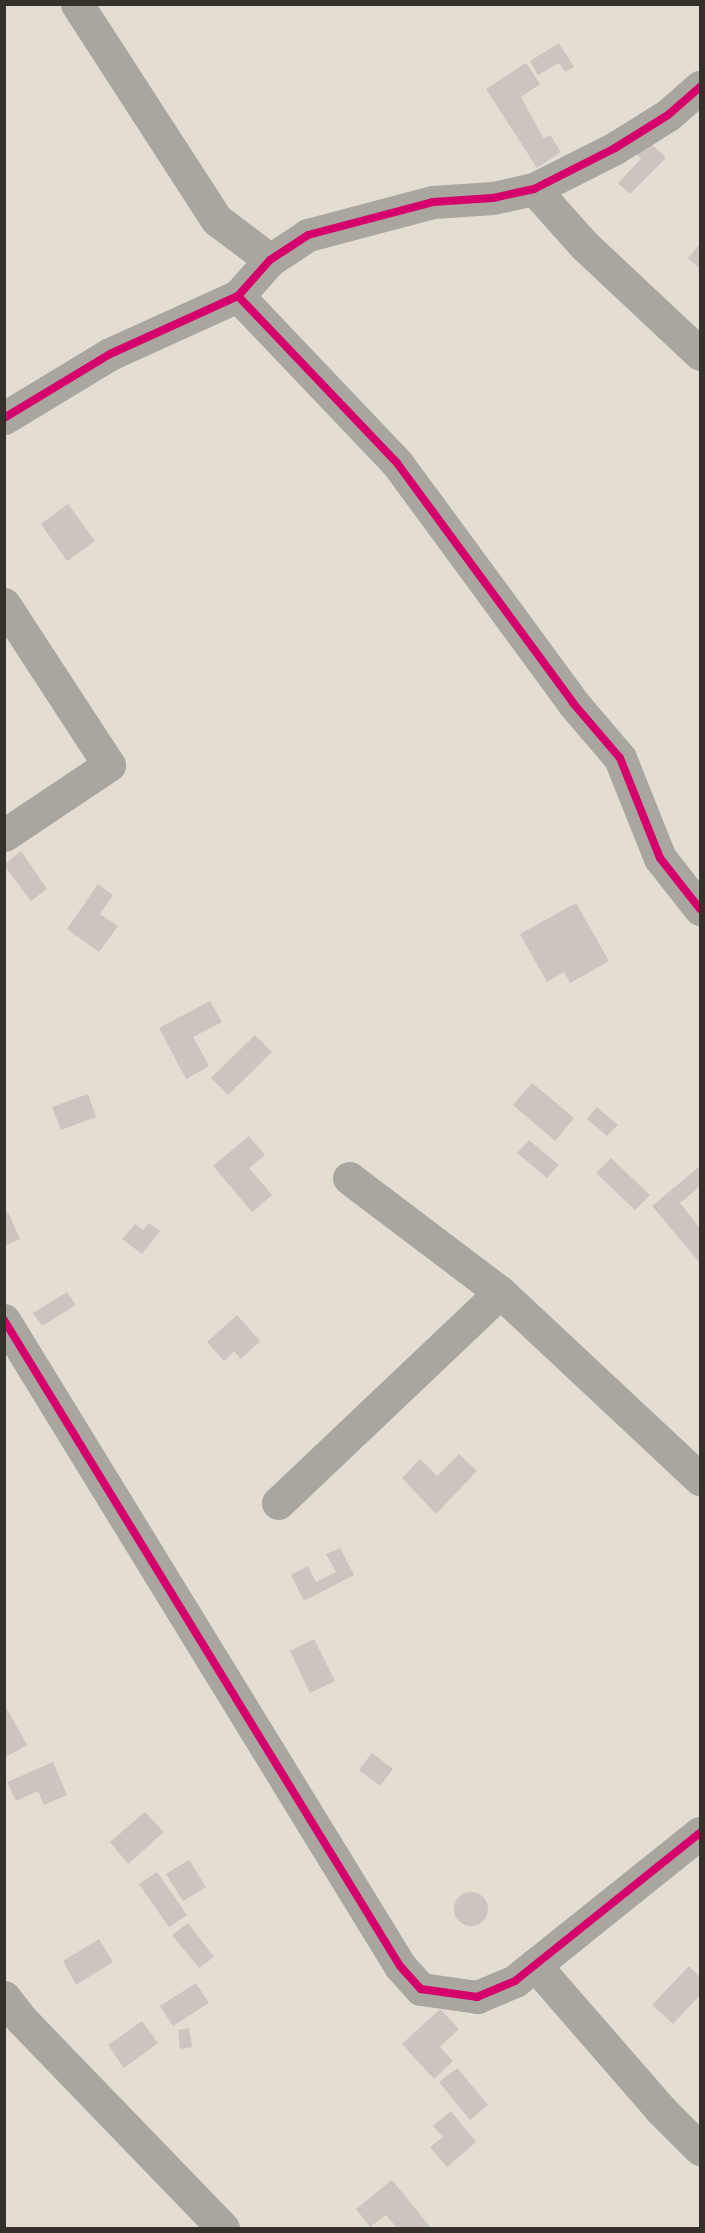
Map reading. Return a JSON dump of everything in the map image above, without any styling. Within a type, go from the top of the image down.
[{"type":"street","points":[[78,4],[217,220],[270,260]]},
{"type":"street","points":[[4,418],[110,354],[238,296],[270,260],[308,234],[433,202],[493,198],[534,189],[615,148],[668,115],[700,87]]},
{"type":"street","points":[[534,189],[584,245],[700,354]]},
{"type":"street","points":[[238,296],[397,463],[573,703],[621,758],[660,858],[700,909]]},
{"type":"street","points":[[4,604],[110,765],[4,835]]},
{"type":"street","points":[[349,1178],[500,1292],[700,1479]]},
{"type":"street","points":[[278,1503],[500,1292]]},
{"type":"street","points":[[4,1320],[400,1966],[421,1989],[477,1997],[515,1981],[700,1833]]},
{"type":"street","points":[[536,1965],[661,2110],[700,2149]]},
{"type":"street","points":[[4,1997],[21,2019],[223,2229]]},
{"type":"building","points":[[559,43],[574,67],[565,72],[559,63],[538,75],[530,61]]},
{"type":"building","points":[[526,63],[540,84],[521,97],[544,139],[550,135],[561,152],[537,168],[486,89]]},
{"type":"building","points":[[644,137],[666,158],[630,194],[618,183],[641,159],[631,149]]},
{"type":"building","points":[[700,244],[700,269],[688,258]]},
{"type":"building","points":[[68,504],[95,541],[67,561],[41,524]]},
{"type":"building","points":[[21,851],[47,889],[31,901],[4,865]]},
{"type":"building","points":[[98,884],[113,895],[100,914],[118,926],[99,952],[67,929]]},
{"type":"building","points":[[576,903],[609,961],[570,983],[564,972],[547,982],[520,934]]},
{"type":"building","points":[[210,1001],[222,1022],[193,1037],[209,1066],[186,1079],[159,1028]]},
{"type":"building","points":[[255,1035],[272,1052],[228,1095],[211,1078]]},
{"type":"building","points":[[532,1083],[574,1118],[555,1141],[513,1105]]},
{"type":"building","points":[[88,1094],[96,1117],[61,1130],[52,1107]]},
{"type":"building","points":[[597,1107],[618,1125],[607,1136],[587,1119]]},
{"type":"building","points":[[249,1136],[265,1155],[249,1168],[272,1195],[252,1212],[213,1166]]},
{"type":"building","points":[[529,1140],[559,1165],[547,1178],[517,1153]]},
{"type":"building","points":[[611,1158],[650,1195],[635,1210],[596,1173]]},
{"type":"building","points":[[700,1166],[700,1186],[680,1203],[700,1228],[700,1263],[652,1206]]},
{"type":"building","points":[[8,1212],[20,1239],[4,1246],[4,1214]]},
{"type":"building","points":[[149,1223],[160,1231],[142,1254],[122,1239],[135,1224],[143,1230]]},
{"type":"building","points":[[67,1292],[76,1305],[42,1326],[33,1313]]},
{"type":"building","points":[[237,1315],[260,1341],[241,1359],[234,1351],[224,1361],[207,1342]]},
{"type":"building","points":[[459,1454],[477,1471],[436,1514],[402,1478],[420,1459],[437,1476]]},
{"type":"building","points":[[340,1548],[354,1575],[304,1601],[291,1575],[308,1566],[316,1582],[336,1572],[326,1554]]},
{"type":"building","points":[[314,1639],[335,1681],[310,1693],[290,1651]]},
{"type":"building","points":[[4,1704],[27,1745],[4,1758]]},
{"type":"building","points":[[372,1753],[393,1769],[380,1786],[359,1770]]},
{"type":"building","points":[[53,1762],[67,1795],[44,1805],[38,1791],[16,1801],[7,1782]]},
{"type":"building","points":[[145,1812],[164,1832],[128,1864],[110,1842]]},
{"type":"building","points":[[189,1860],[206,1887],[183,1901],[166,1874]]},
{"type":"building","points":[[157,1872],[187,1915],[169,1927],[139,1884]]},
{"type":"building","points":[[471,1892],[483,1897],[488,1909],[483,1921],[471,1926],[459,1921],[454,1909],[459,1897]]},
{"type":"building","points":[[188,1923],[214,1957],[199,1968],[172,1935]]},
{"type":"building","points":[[99,1939],[113,1962],[76,1985],[63,1961]]},
{"type":"building","points":[[689,1966],[700,1977],[700,1995],[673,2024],[652,2005]]},
{"type":"building","points":[[196,1983],[209,2003],[173,2026],[160,2006]]},
{"type":"building","points":[[440,2009],[459,2029],[440,2047],[453,2061],[434,2079],[402,2044]]},
{"type":"building","points":[[142,2021],[158,2043],[124,2068],[108,2045]]},
{"type":"building","points":[[189,2028],[192,2047],[180,2049],[178,2030]]},
{"type":"building","points":[[457,2068],[488,2105],[470,2120],[439,2082]]},
{"type":"building","points":[[451,2111],[476,2142],[447,2167],[430,2147],[443,2137],[433,2126]]},
{"type":"building","points":[[392,2180],[431,2228],[397,2228],[386,2215],[370,2227],[356,2209]]},
{"type":"cycle path","points":[[4,418],[110,354],[238,296],[270,260],[308,235],[433,202],[493,198],[534,189],[615,148],[668,115],[700,87]]},
{"type":"cycle path","points":[[238,296],[397,463],[573,703],[620,758],[660,858],[700,909]]},
{"type":"cycle path","points":[[4,1320],[400,1966],[421,1989],[477,1997],[515,1981],[700,1833]]}]
